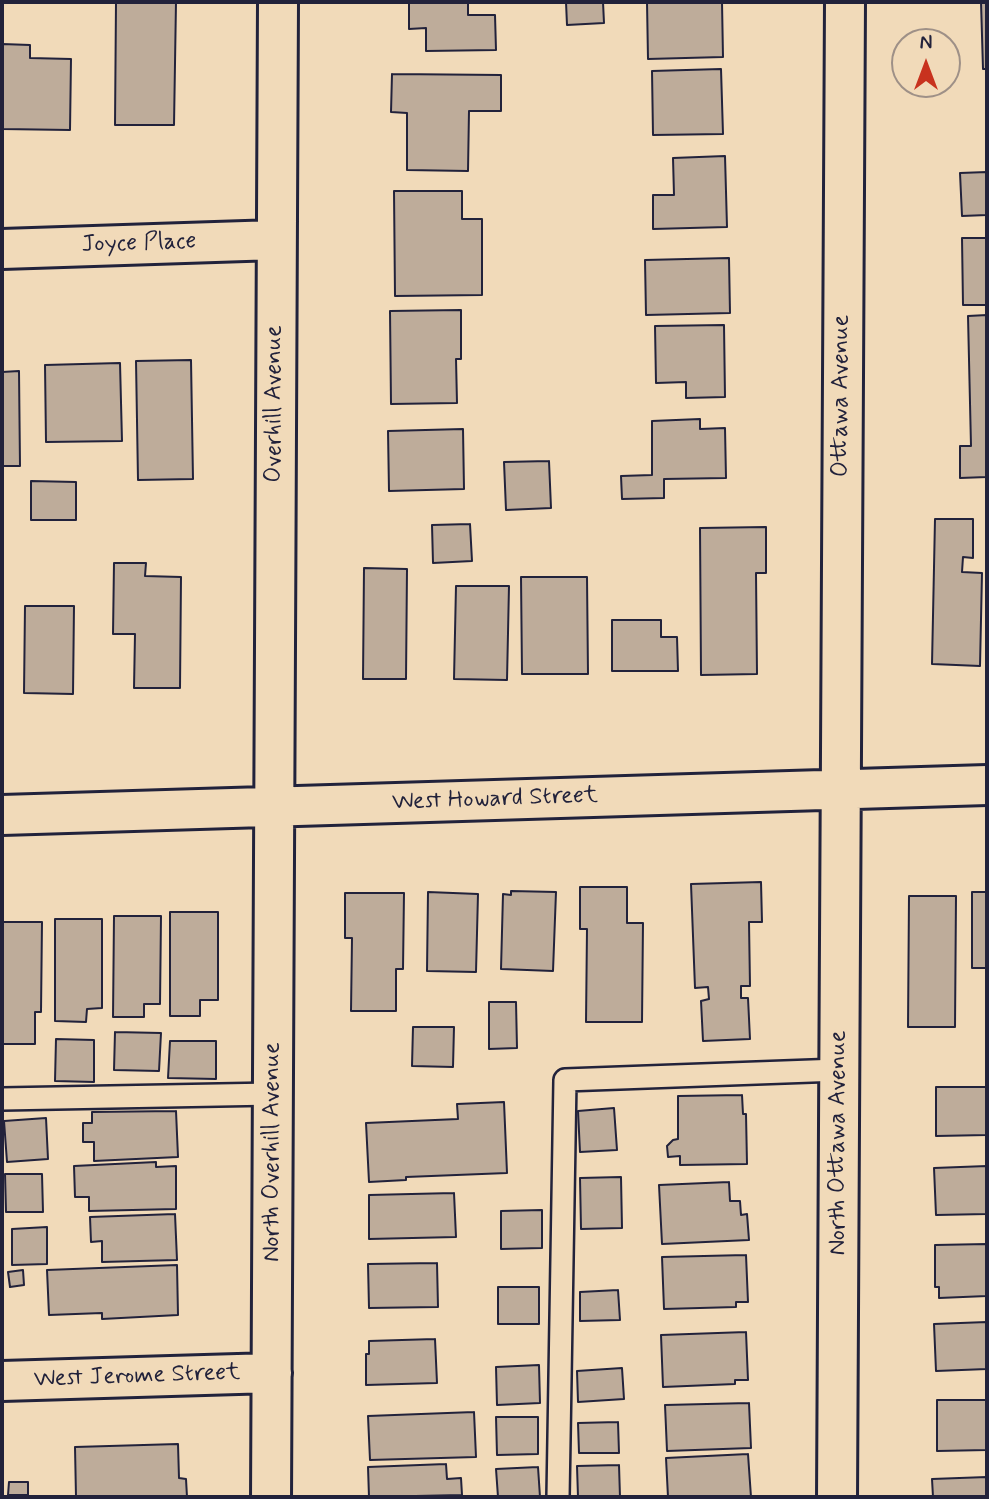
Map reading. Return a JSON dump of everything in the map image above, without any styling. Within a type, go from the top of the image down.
[{"type":"street","name":"Overhill Avenue","points":[[275,807],[278,2]]},
{"type":"street","name":"Ottawa Avenue","points":[[840,789],[845,2]]},
{"type":"street","name":"Joyce Place","points":[[2,249],[276,240]]},
{"type":"street","name":"West Howard Street","points":[[2,815],[987,785]]},
{"type":"street","name":"North Ottawa Avenue","points":[[837,1497],[840,789]]},
{"type":"street","name":"North Overhill Avenue","points":[[271,1497],[275,807]]},
{"type":"street","name":"West Jerome Street","points":[[2,1381],[272,1373]]},
{"type":"lane","points":[[558,1497],[565,1080],[839,1070]]},
{"type":"lane","points":[[2,1099],[273,1094]]},
{"type":"building","points":[[116,2],[176,2],[174,125],[115,125]]},
{"type":"building","points":[[409,2],[468,2],[468,15],[495,15],[496,50],[426,51],[426,28],[409,29]]},
{"type":"building","points":[[566,2],[603,2],[604,23],[567,25]]},
{"type":"building","points":[[647,2],[722,2],[723,57],[648,59]]},
{"type":"building","points":[[981,2],[987,2],[987,69],[983,69]]},
{"type":"building","points":[[2,44],[30,45],[30,58],[71,59],[70,130],[2,129]]},
{"type":"building","points":[[721,69],[723,134],[653,135],[652,71]]},
{"type":"building","points":[[392,74],[501,75],[501,111],[469,111],[468,171],[407,170],[407,113],[391,112]]},
{"type":"building","points":[[725,156],[727,227],[653,229],[653,195],[674,195],[673,158]]},
{"type":"building","points":[[987,172],[987,215],[962,216],[960,173]]},
{"type":"building","points":[[394,191],[462,191],[462,219],[482,219],[482,295],[395,296]]},
{"type":"building","points":[[962,238],[987,238],[987,305],[963,305]]},
{"type":"building","points":[[729,258],[730,313],[646,315],[645,260]]},
{"type":"building","points":[[461,310],[461,359],[456,359],[457,403],[391,404],[390,311]]},
{"type":"building","points":[[987,315],[987,477],[960,478],[960,446],[971,446],[968,316]]},
{"type":"building","points":[[724,325],[725,397],[686,398],[686,382],[656,383],[655,326]]},
{"type":"building","points":[[191,360],[193,479],[138,480],[136,361]]},
{"type":"building","points":[[120,363],[122,441],[46,442],[45,365]]},
{"type":"building","points":[[19,371],[20,466],[2,466],[2,372]]},
{"type":"building","points":[[700,419],[700,429],[725,428],[726,478],[664,479],[664,498],[622,499],[621,476],[652,475],[652,421]]},
{"type":"building","points":[[463,429],[464,489],[389,491],[388,431]]},
{"type":"building","points":[[549,461],[551,508],[506,510],[504,462]]},
{"type":"building","points":[[31,481],[76,482],[76,520],[31,520]]},
{"type":"building","points":[[935,519],[973,519],[973,558],[963,557],[962,572],[982,573],[980,666],[932,664]]},
{"type":"building","points":[[470,524],[472,561],[433,563],[432,525]]},
{"type":"building","points":[[766,527],[766,573],[756,573],[757,674],[701,675],[700,528]]},
{"type":"building","points":[[114,563],[146,563],[145,576],[181,577],[180,688],[134,688],[135,634],[113,634]]},
{"type":"building","points":[[364,568],[407,569],[406,679],[363,679]]},
{"type":"building","points":[[521,577],[587,577],[588,674],[522,674]]},
{"type":"building","points":[[456,586],[509,586],[507,680],[454,679]]},
{"type":"building","points":[[25,606],[74,606],[73,694],[24,693]]},
{"type":"building","points":[[612,620],[661,620],[661,637],[677,637],[678,671],[612,671]]},
{"type":"building","points":[[761,882],[762,922],[749,922],[750,986],[741,986],[741,998],[748,998],[750,1039],[703,1041],[701,1001],[709,999],[708,987],[695,988],[691,884]]},
{"type":"building","points":[[580,887],[627,887],[627,923],[643,923],[642,1022],[586,1022],[587,929],[580,929]]},
{"type":"building","points":[[511,891],[556,892],[553,971],[501,969],[503,894],[511,895]]},
{"type":"building","points":[[428,892],[478,894],[476,972],[427,971]]},
{"type":"building","points":[[972,892],[987,892],[987,968],[972,968]]},
{"type":"building","points":[[345,893],[404,893],[403,969],[396,969],[396,1011],[351,1011],[352,938],[345,938]]},
{"type":"building","points":[[909,896],[956,896],[955,1027],[908,1027]]},
{"type":"building","points":[[170,912],[218,912],[218,1000],[200,1000],[200,1016],[170,1016]]},
{"type":"building","points":[[114,916],[161,916],[160,1004],[144,1004],[144,1017],[113,1017]]},
{"type":"building","points":[[55,919],[102,919],[102,1008],[87,1009],[86,1022],[55,1021]]},
{"type":"building","points":[[2,922],[42,922],[41,1012],[35,1012],[35,1044],[2,1044]]},
{"type":"building","points":[[489,1002],[516,1002],[517,1048],[489,1049]]},
{"type":"building","points":[[413,1027],[454,1027],[453,1067],[412,1066]]},
{"type":"building","points":[[115,1032],[161,1033],[159,1071],[114,1070]]},
{"type":"building","points":[[56,1039],[94,1040],[94,1082],[55,1081]]},
{"type":"building","points":[[170,1041],[216,1041],[216,1079],[168,1078]]},
{"type":"building","points":[[936,1087],[987,1087],[987,1135],[936,1136]]},
{"type":"building","points":[[742,1095],[743,1114],[746,1114],[747,1164],[680,1165],[680,1156],[668,1157],[667,1146],[678,1139],[678,1096]]},
{"type":"building","points":[[504,1102],[507,1173],[406,1177],[406,1180],[369,1182],[366,1123],[458,1119],[457,1104]]},
{"type":"building","points":[[614,1108],[617,1150],[580,1152],[578,1111]]},
{"type":"building","points":[[176,1111],[178,1157],[94,1161],[94,1142],[83,1142],[83,1123],[92,1123],[92,1112]]},
{"type":"building","points":[[46,1118],[48,1159],[7,1162],[4,1121]]},
{"type":"building","points":[[156,1162],[156,1167],[176,1166],[176,1209],[89,1211],[89,1197],[75,1197],[74,1166]]},
{"type":"building","points":[[987,1166],[987,1214],[936,1215],[934,1168]]},
{"type":"building","points":[[5,1174],[42,1174],[43,1212],[6,1212]]},
{"type":"building","points":[[621,1177],[622,1228],[581,1229],[580,1178]]},
{"type":"building","points":[[729,1182],[730,1201],[740,1201],[741,1215],[747,1214],[749,1240],[662,1244],[659,1185]]},
{"type":"building","points":[[454,1193],[456,1237],[369,1239],[369,1195]]},
{"type":"building","points":[[542,1210],[542,1248],[501,1249],[501,1211]]},
{"type":"building","points":[[175,1214],[177,1260],[102,1262],[102,1241],[91,1242],[90,1217]]},
{"type":"building","points":[[47,1227],[47,1264],[12,1265],[12,1229]]},
{"type":"building","points":[[987,1244],[987,1296],[939,1298],[939,1287],[935,1287],[935,1245]]},
{"type":"building","points":[[746,1255],[748,1302],[736,1302],[736,1307],[664,1309],[662,1257]]},
{"type":"building","points":[[437,1263],[438,1307],[369,1308],[368,1264]]},
{"type":"building","points":[[177,1265],[178,1315],[102,1319],[102,1313],[49,1315],[47,1270]]},
{"type":"building","points":[[23,1270],[24,1285],[10,1287],[8,1272]]},
{"type":"building","points":[[498,1287],[539,1287],[539,1324],[498,1324]]},
{"type":"building","points":[[618,1290],[620,1320],[580,1321],[580,1292]]},
{"type":"building","points":[[987,1322],[987,1369],[936,1371],[934,1324]]},
{"type":"building","points":[[746,1332],[748,1380],[735,1380],[735,1384],[663,1387],[661,1335]]},
{"type":"building","points":[[435,1339],[437,1383],[366,1385],[366,1354],[369,1354],[369,1341]]},
{"type":"building","points":[[539,1365],[540,1403],[497,1405],[496,1367]]},
{"type":"building","points":[[622,1368],[624,1399],[578,1402],[577,1371]]},
{"type":"building","points":[[937,1400],[987,1400],[987,1450],[937,1451]]},
{"type":"building","points":[[749,1403],[751,1448],[667,1451],[665,1405]]},
{"type":"building","points":[[474,1412],[476,1457],[370,1460],[368,1416]]},
{"type":"building","points":[[496,1417],[538,1417],[538,1454],[497,1455]]},
{"type":"building","points":[[618,1422],[619,1453],[579,1453],[578,1423]]},
{"type":"building","points":[[178,1444],[179,1478],[186,1479],[187,1497],[76,1497],[75,1447]]},
{"type":"building","points":[[748,1454],[751,1497],[668,1497],[666,1458]]},
{"type":"building","points":[[446,1464],[447,1479],[461,1478],[462,1495],[369,1497],[368,1467]]},
{"type":"building","points":[[619,1465],[620,1497],[578,1497],[577,1466]]},
{"type":"building","points":[[538,1467],[540,1497],[498,1497],[496,1469]]},
{"type":"building","points":[[987,1477],[987,1497],[933,1497],[932,1479]]},
{"type":"building","points":[[9,1482],[28,1482],[28,1495],[8,1495]]}]
